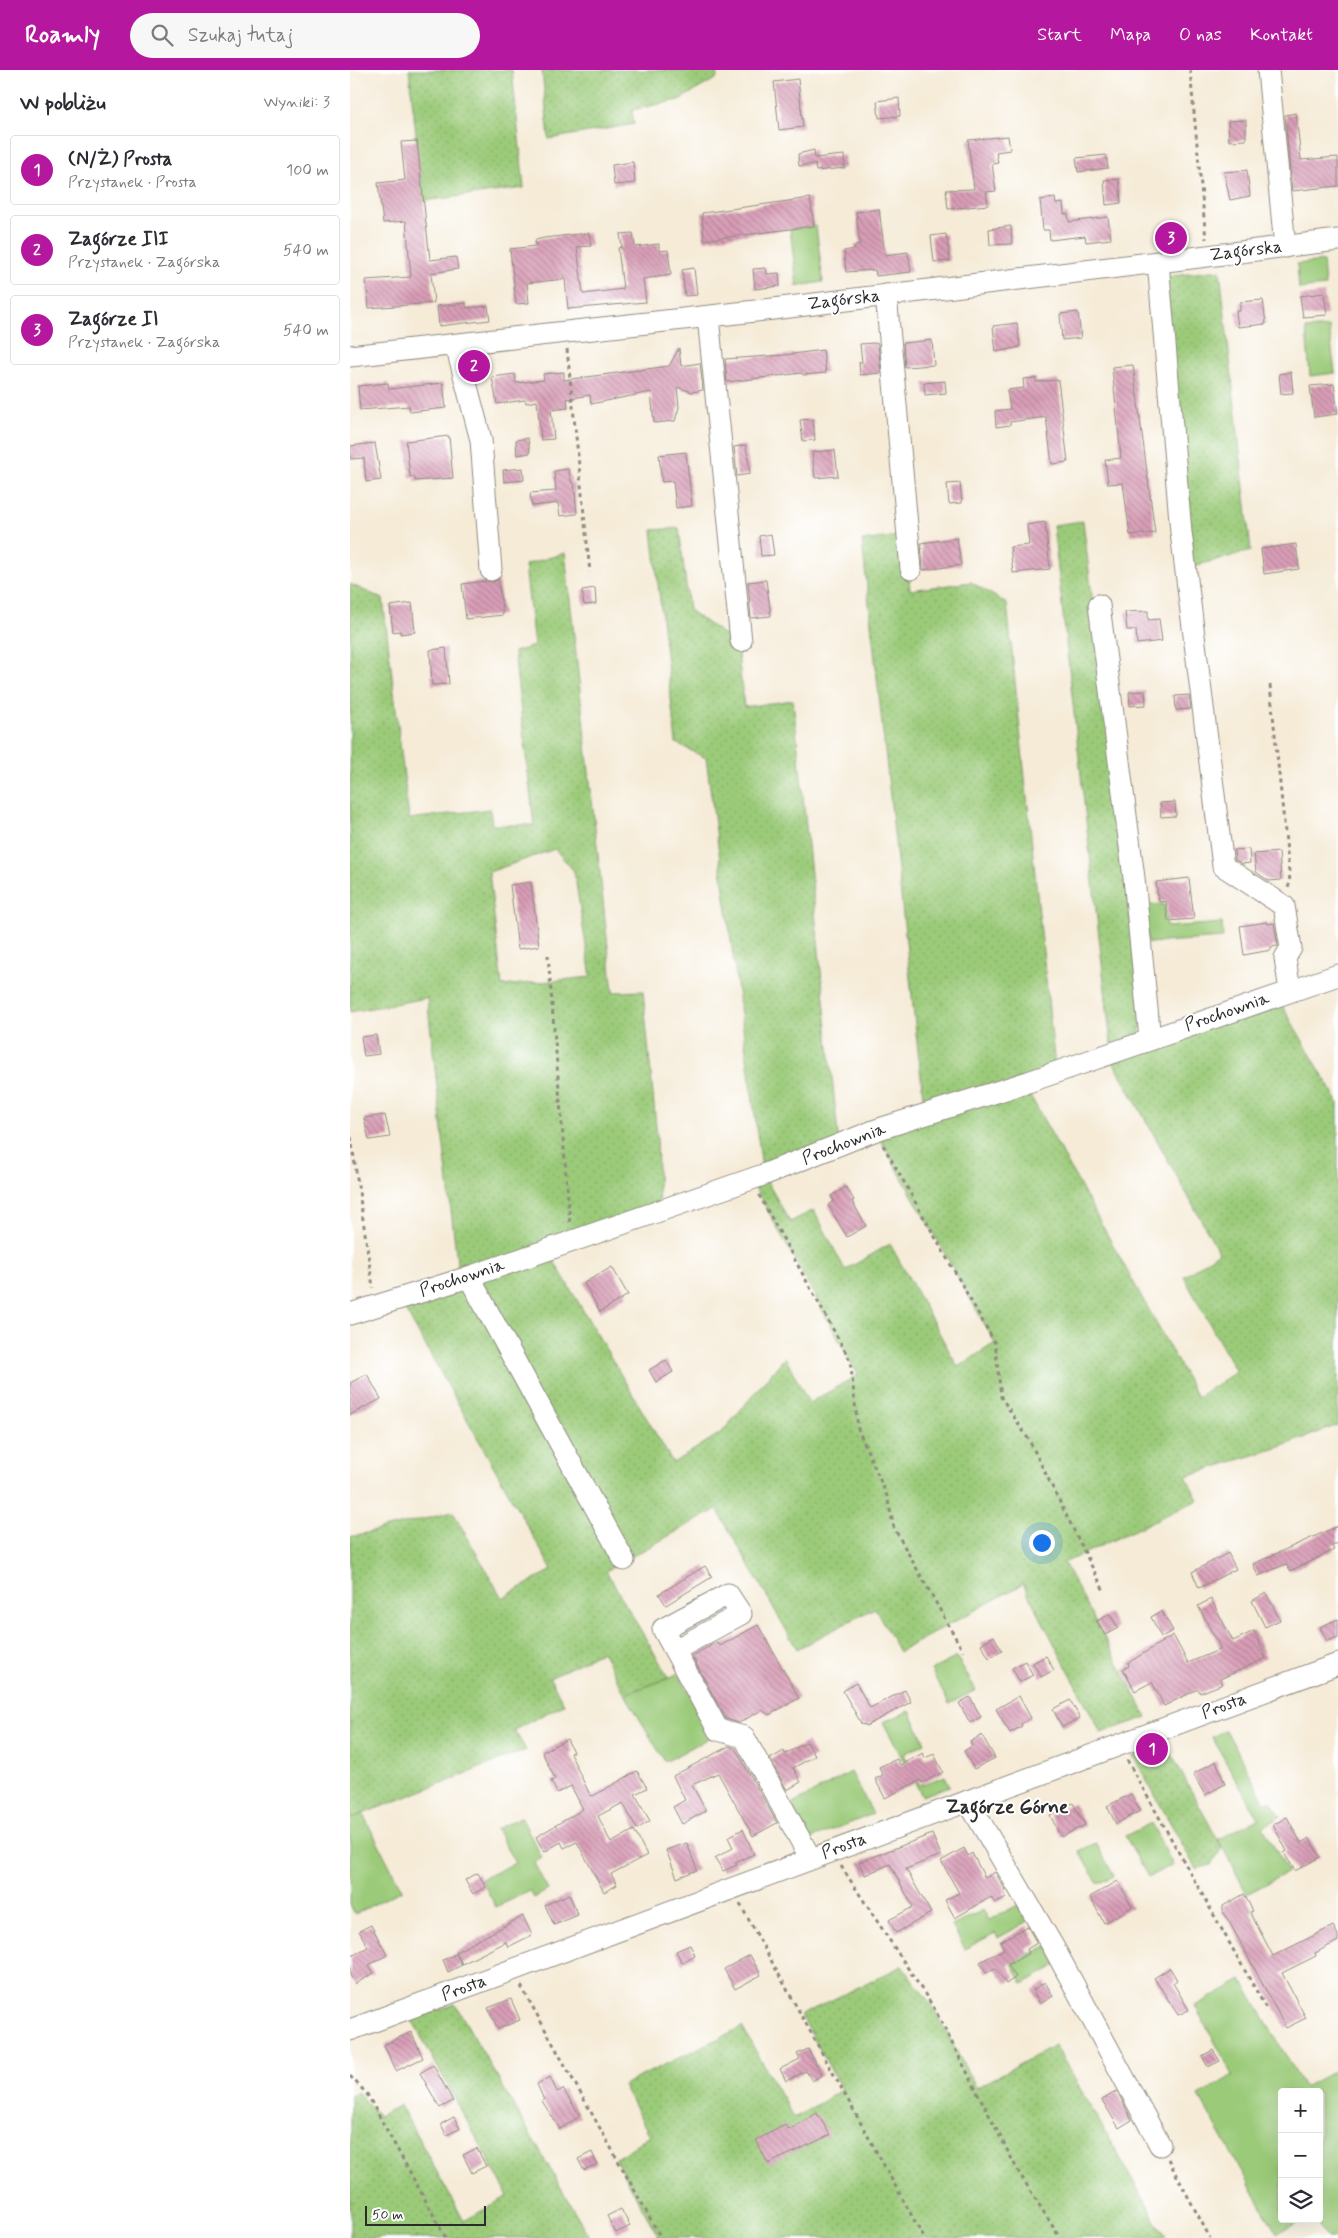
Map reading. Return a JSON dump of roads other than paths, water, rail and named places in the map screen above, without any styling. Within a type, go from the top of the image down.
[{"type":"street","points":[[1268,70],[1285,247]]},
{"type":"street","name":"Zagórska","points":[[350,356],[708,317],[1338,240]]},
{"type":"street","points":[[1158,262],[1181,532],[1223,866],[1284,906],[1291,948],[1285,958],[1290,991]]},
{"type":"street","points":[[886,295],[911,569]]},
{"type":"street","points":[[708,317],[741,641]]},
{"type":"street","points":[[456,345],[481,440],[490,570]]},
{"type":"street","points":[[1099,605],[1130,850],[1150,1038]]},
{"type":"street","name":"Prochownia","points":[[350,1314],[572,1241],[751,1178],[876,1130],[1021,1084],[1150,1038],[1338,975]]},
{"type":"street","points":[[469,1276],[624,1560]]},
{"type":"street","points":[[675,1650],[718,1730],[744,1737],[811,1858]]},
{"type":"street","name":"Prosta","points":[[350,2030],[1338,1664]]},
{"type":"street","points":[[968,1800],[1054,1948],[1160,2145]]},
{"type":"place","name":"Zagórze II","points":[[1171,238]]},
{"type":"place","name":"Zagórze III","points":[[474,366]]},
{"type":"place","name":"(N/Ż) Prosta","points":[[1152,1749]]},
{"type":"district","name":"Zagórze Górne","points":[[1007,1807]]}]
